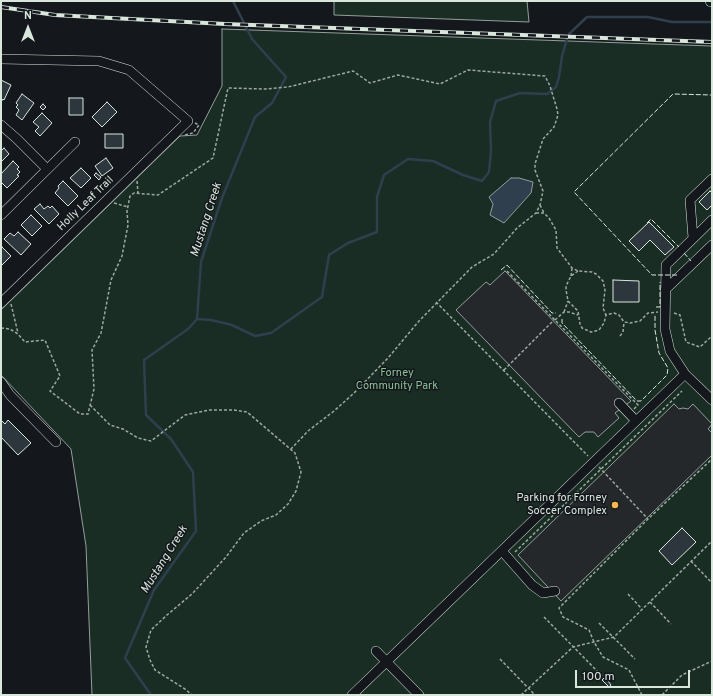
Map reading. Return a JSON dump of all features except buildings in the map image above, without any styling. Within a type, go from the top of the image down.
[{"type":"street","name":"Holly Leaf Trail","points":[[1,58],[98,61],[129,70],[188,121],[1,303]]},
{"type":"street","points":[[1,125],[47,169]]},
{"type":"street","points":[[1,215],[75,142]]},
{"type":"street","points":[[692,238],[690,200],[712,179]]},
{"type":"street","points":[[712,220],[666,265],[665,311],[665,329],[670,351],[684,374],[712,400]]},
{"type":"street","points":[[666,290],[712,245]]},
{"type":"street","points":[[352,695],[684,374]]},
{"type":"street","points":[[1,382],[10,395],[56,442]]},
{"type":"street","points":[[619,403],[636,421]]},
{"type":"street","points":[[502,551],[532,585],[543,593],[555,591]]},
{"type":"street","points":[[376,651],[420,695]]},
{"type":"path","points":[[1,328],[10,329],[18,334],[25,342],[45,340],[60,376],[50,390],[80,414],[88,414],[94,389],[92,350],[101,333],[111,280],[122,256],[128,225],[128,207],[130,196],[134,193],[158,195],[213,158],[228,88],[265,89],[288,87],[354,71],[370,83],[398,75],[440,84],[468,70],[545,76],[550,86],[557,109],[557,121],[554,127],[543,139],[535,164],[535,170],[543,190],[540,205],[536,213],[517,228],[494,254],[472,267],[436,302],[388,358],[353,394],[308,432],[291,449]]},
{"type":"path","points":[[137,179],[138,193]]},
{"type":"path","points":[[113,203],[128,207]]},
{"type":"path","points":[[540,205],[556,230],[557,248],[572,268],[578,271],[592,272],[603,281],[605,290],[603,308],[606,315],[602,328],[596,332],[591,332],[582,328],[578,310],[568,301]]},
{"type":"path","points":[[536,213],[544,213]]},
{"type":"path","points":[[572,268],[572,276]]},
{"type":"path","points":[[507,271],[638,405],[629,414]]},
{"type":"path","points":[[504,370],[564,312],[568,301],[566,286],[572,276],[578,271]]},
{"type":"path","points":[[436,302],[601,469],[648,519]]},
{"type":"path","points":[[11,304],[18,334]]},
{"type":"path","points":[[624,322],[640,321],[648,313],[665,311],[680,315],[686,342],[700,347],[712,336]]},
{"type":"path","points":[[564,312],[578,315]]},
{"type":"path","points":[[606,315],[614,313],[617,314],[624,322],[623,332],[620,336]]},
{"type":"path","points":[[514,553],[682,391]]},
{"type":"path","points":[[90,405],[110,425],[123,429],[138,438],[151,440],[185,415],[209,410],[234,410],[247,412],[295,453],[300,472],[296,491],[288,504],[276,515],[261,521],[244,533],[226,557],[192,594],[151,630],[146,647],[155,670],[170,678],[192,695]]},
{"type":"path","points":[[642,695],[629,670],[603,657],[589,630],[564,617],[559,608],[648,519],[712,459]]},
{"type":"path","points":[[521,695],[573,647],[614,637],[712,541]]},
{"type":"path","points":[[691,561],[712,583]]},
{"type":"path","points":[[628,594],[642,609]]},
{"type":"path","points":[[650,602],[671,624]]},
{"type":"path","points":[[544,617],[602,676]]},
{"type":"path","points":[[599,623],[635,659]]},
{"type":"path","points":[[500,659],[535,695]]},
{"type":"path","points":[[662,695],[682,675],[712,662]]},
{"type":"green space","points":[[334,1],[527,1],[529,22],[334,15]]},
{"type":"green space","name":"Forney Community Park","points":[[222,29],[712,46],[712,695],[92,695],[86,546],[71,449],[1,375],[1,310],[180,136],[197,135],[222,86]]},
{"type":"shaded area","points":[[505,271],[631,401],[615,413],[619,418],[598,437],[594,432],[585,432],[579,437],[456,310],[486,282],[490,285]]},
{"type":"shaded area","name":"Parking for Forney Soccer Complex","points":[[674,404],[679,409],[688,409],[693,404],[712,424],[708,429],[712,433],[712,455],[561,601],[518,555]]},
{"type":"water","points":[[511,178],[519,178],[533,182],[531,193],[504,223],[490,215],[493,204],[489,197]]},
{"type":"waterway","name":"Mustang Creek","points":[[151,695],[125,658],[154,590],[196,531],[193,472],[171,439],[146,415],[144,360],[188,329],[197,319],[201,262],[222,198],[255,117],[272,103],[286,77],[252,39],[233,1]]},
{"type":"waterway","points":[[569,34],[587,17],[648,17],[672,22],[712,22]]},
{"type":"waterway","points":[[197,319],[211,320],[232,325],[255,336],[271,333],[322,297],[329,255],[348,243],[377,232],[377,197],[384,175],[408,159],[433,161],[463,175],[482,181],[489,172],[491,151],[490,122],[496,101],[520,93],[547,94],[556,87],[567,39]]},
{"type":"railway","points":[[1,7],[55,15],[225,24],[712,42]]},
{"type":"fence","points":[[677,275],[652,275],[574,192],[673,94],[712,95]]},
{"type":"fence","points":[[647,223],[651,219],[679,247]]},
{"type":"fence","points":[[684,253],[691,261]]},
{"type":"fence","points":[[501,270],[507,265],[552,313],[556,313]]},
{"type":"fence","points":[[656,307],[660,307],[660,282]]},
{"type":"fence","points":[[562,319],[562,323],[637,401],[641,401],[667,375],[668,368],[659,353],[655,330],[655,314]]},
{"type":"place","name":"Parking for Forney Soccer Complex","points":[[615,505]]}]
